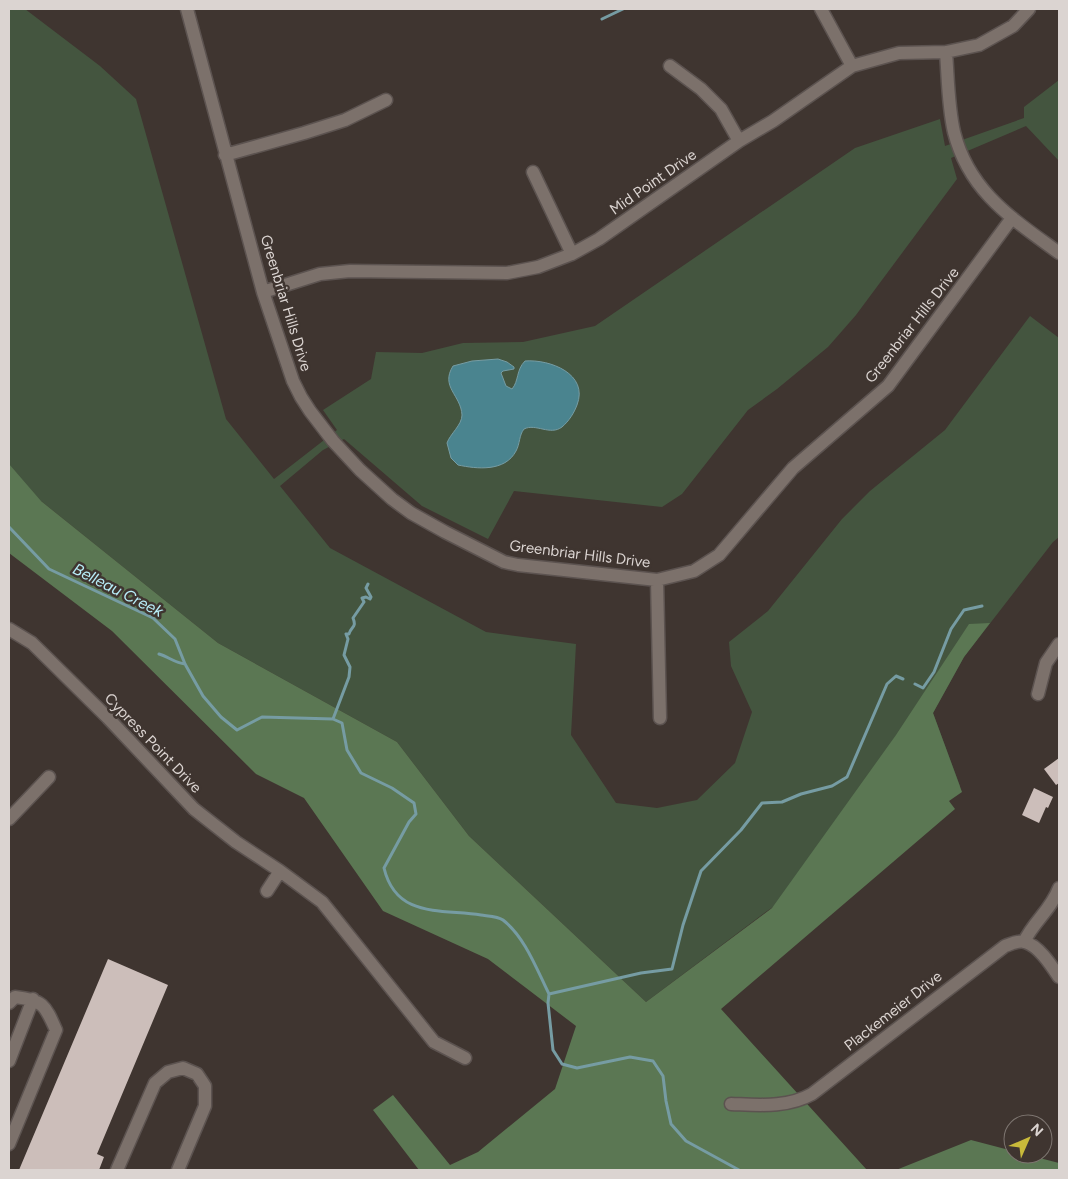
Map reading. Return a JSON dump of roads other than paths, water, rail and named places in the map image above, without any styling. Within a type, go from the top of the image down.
[{"type":"street","name":"Greenbriar Hills Drive","points":[[187,9],[263,292],[293,381],[310,411],[327,434],[360,470],[392,499],[411,513],[504,562],[533,567],[657,580],[694,571],[719,555],[793,468],[888,386],[1012,218]]},
{"type":"street","points":[[821,9],[852,66]]},
{"type":"street","name":"Mid Point Drive","points":[[263,292],[320,274],[350,272],[507,273],[538,266],[572,254],[599,240],[740,141],[774,121],[852,66],[899,53],[946,52],[979,44],[1013,26],[1029,9]]},
{"type":"street","points":[[946,52],[951,114],[959,149],[975,179],[991,200],[1059,253]]},
{"type":"street","points":[[670,66],[701,89],[721,109],[740,141]]},
{"type":"street","points":[[225,155],[345,120],[386,100]]},
{"type":"street","points":[[533,172],[572,254]]},
{"type":"street","points":[[657,580],[660,718]]},
{"type":"street","name":"Cypress Point Drive","points":[[9,629],[32,643],[108,718],[194,809],[236,842],[322,902],[434,1042],[465,1058]]},
{"type":"street","points":[[1038,694],[1046,663],[1059,644]]},
{"type":"street","points":[[9,819],[49,777]]},
{"type":"street","points":[[267,891],[280,871]]},
{"type":"street","points":[[1059,888],[1050,908],[1028,934],[1024,942],[1035,949],[1059,977]]},
{"type":"street","name":"Plackemeier Drive","points":[[731,1104],[784,1105],[812,1094],[1005,946],[1024,942]]},
{"type":"street","points":[[9,1003],[15,997],[33,999],[47,1010],[56,1030],[9,1144]]},
{"type":"street","points":[[9,1061],[33,999]]},
{"type":"street","points":[[118,1170],[155,1083],[168,1072],[183,1068],[197,1074],[205,1086],[205,1106],[178,1170]]},
{"type":"water","points":[[498,359],[514,367],[514,369],[501,373],[506,386],[512,389],[516,383],[520,368],[525,361],[545,363],[565,371],[577,385],[579,394],[577,405],[569,420],[562,427],[553,430],[533,427],[524,429],[516,451],[505,463],[482,468],[458,465],[451,458],[447,443],[460,422],[462,415],[461,408],[450,385],[450,373],[453,366],[472,361]]},
{"type":"waterway","points":[[602,19],[623,9]]},
{"type":"waterway","name":"Belleau Creek","points":[[9,527],[49,569],[153,618],[175,639],[185,664],[203,696],[221,717],[237,730],[262,717],[333,719],[342,723],[347,750],[361,773],[392,788],[414,803],[416,814],[409,822],[384,868],[390,884],[398,896],[409,903],[435,911],[492,916],[503,920],[518,935],[549,994],[548,1003],[553,1050],[562,1064],[577,1068],[630,1057],[653,1061],[663,1076],[671,1124],[686,1141],[739,1170]]},
{"type":"waterway","points":[[333,719],[349,677],[350,667],[344,655],[348,639],[346,634],[349,634],[354,625],[353,618],[364,602],[362,598],[370,599],[371,597],[366,588],[368,584]]},
{"type":"waterway","points":[[915,684],[923,688],[934,672],[951,629],[964,610],[982,606]]},
{"type":"waterway","points":[[159,654],[185,664]]},
{"type":"waterway","points":[[549,994],[641,973],[672,969],[683,925],[701,871],[741,830],[762,803],[782,802],[801,794],[832,786],[847,777],[887,684],[896,676],[903,679]]}]
